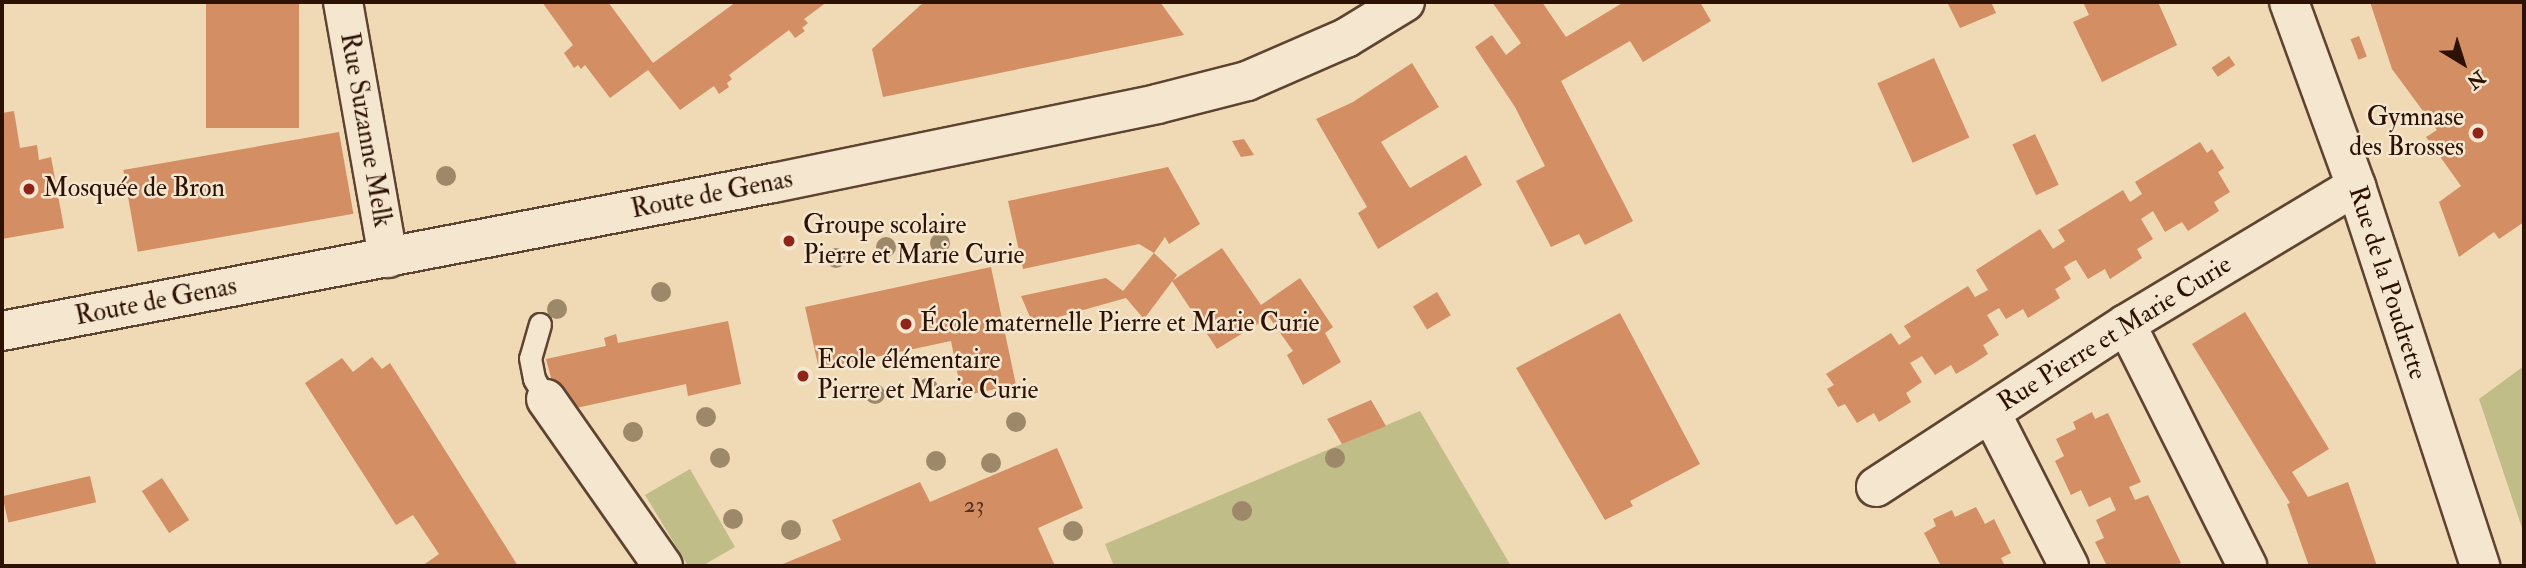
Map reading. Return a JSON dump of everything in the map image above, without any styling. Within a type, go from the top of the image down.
[{"type":"street","name":"Rue Suzanne Melk","points":[[343,2],[388,258]]},
{"type":"street","name":"Route de Genas","points":[[2,331],[800,178],[1157,104],[1247,82],[1346,38],[1405,2]]},
{"type":"street","name":"Rue de la Poudrette","points":[[2289,2],[2356,186],[2480,566]]},
{"type":"street","name":"Rue Pierre et Marie Curie","points":[[1877,487],[2126,324],[2356,186]]},
{"type":"street","points":[[2126,324],[2247,566]]},
{"type":"street","points":[[546,399],[663,566]]},
{"type":"street","points":[[1991,412],[2069,566]]},
{"type":"lane","points":[[540,324],[530,358],[534,379],[546,399]]},
{"type":"shaded area","points":[[2524,366],[2524,534],[2479,399]]},
{"type":"shaded area","points":[[1420,411],[1511,566],[1114,566],[1105,544]]},
{"type":"shaded area","points":[[690,469],[735,547],[702,566],[688,566],[645,495]]},
{"type":"building","points":[[206,2],[299,2],[299,128],[206,128]]},
{"type":"building","points":[[542,2],[608,2],[653,63],[736,2],[827,2],[804,19],[808,23],[802,28],[805,31],[795,38],[789,30],[729,75],[732,79],[727,83],[729,87],[719,94],[714,86],[680,110],[648,70],[610,98],[585,65],[581,69],[578,65],[574,68],[564,53],[573,45]]},
{"type":"building","points":[[924,2],[1160,2],[1184,35],[883,97],[872,49]]},
{"type":"building","points":[[1492,2],[1542,2],[1566,37],[1624,2],[1700,2],[1711,21],[1643,62],[1630,41],[1561,81],[1633,221],[1585,245],[1579,234],[1551,247],[1516,181],[1545,166],[1515,107],[1475,47],[1492,35],[1506,55],[1521,43]]},
{"type":"building","points":[[1947,2],[1991,2],[1996,13],[1960,28]]},
{"type":"building","points":[[2083,2],[2158,2],[2177,45],[2102,82],[2073,22],[2089,15]]},
{"type":"building","name":"Gymnase des Brosses","points":[[2370,2],[2524,2],[2524,222],[2499,239],[2494,232],[2459,257],[2439,202],[2461,186],[2426,137],[2437,130],[2392,69]]},
{"type":"building","points":[[2359,36],[2367,57],[2358,60],[2351,39]]},
{"type":"building","points":[[2229,56],[2235,65],[2218,77],[2212,68]]},
{"type":"building","points":[[1934,58],[1969,137],[1913,163],[1877,83]]},
{"type":"building","points":[[1412,63],[1439,107],[1381,142],[1410,188],[1466,155],[1482,185],[1378,249],[1358,213],[1367,207],[1316,119],[1353,102]]},
{"type":"building","name":"Mosquée de Bron","points":[[14,111],[20,148],[37,145],[39,160],[51,157],[64,228],[2,239],[2,113]]},
{"type":"building","points":[[339,132],[353,214],[138,252],[123,170]]},
{"type":"building","points":[[2035,134],[2059,185],[2036,195],[2012,145]]},
{"type":"building","points":[[1244,139],[1254,155],[1241,157],[1232,141]]},
{"type":"building","points":[[2200,142],[2207,153],[2212,149],[2224,168],[2218,172],[2230,192],[2214,202],[2219,211],[2188,231],[2182,222],[2165,232],[2153,211],[2141,219],[2153,239],[2137,249],[2142,258],[2110,279],[2105,269],[2088,279],[2076,260],[2070,263],[2064,267],[2071,279],[2055,289],[2060,298],[2028,318],[2023,309],[2006,319],[1999,308],[1987,315],[1999,335],[1983,345],[1988,354],[1973,364],[1956,374],[1951,365],[1935,375],[1922,356],[1910,363],[1922,382],[1906,393],[1911,402],[1879,422],[1874,413],[1857,423],[1845,404],[1838,407],[1827,389],[1834,385],[1826,374],[1891,333],[1899,345],[1911,337],[1904,326],[1968,286],[1975,297],[1988,290],[1976,270],[2040,229],[2053,249],[2065,241],[2058,230],[2123,190],[2130,202],[2142,194],[2135,182]]},
{"type":"building","points":[[1168,167],[1200,224],[1169,244],[1165,237],[1154,253],[1139,244],[1023,269],[1008,201]]},
{"type":"building","points":[[1222,248],[1261,305],[1300,278],[1333,327],[1325,333],[1341,362],[1303,385],[1287,355],[1293,351],[1269,317],[1217,349],[1172,281]]},
{"type":"building","points":[[1154,253],[1177,275],[1144,319],[1126,298],[1033,324],[1021,296],[1106,278],[1123,291]]},
{"type":"building","name":"École maternelle Pierre et Marie Curie","points":[[991,267],[1016,385],[962,396],[951,341],[819,369],[805,307]]},
{"type":"building","points":[[1437,292],[1451,315],[1427,330],[1413,306]]},
{"type":"building","points":[[2245,312],[2329,449],[2292,472],[2308,497],[2348,482],[2377,566],[2309,566],[2287,504],[2290,503],[2192,344]]},
{"type":"building","points":[[1620,313],[1700,464],[1630,501],[1633,506],[1605,520],[1516,368]]},
{"type":"building","points":[[728,321],[741,384],[688,396],[686,384],[567,410],[555,393],[546,359],[606,346],[604,338],[616,334],[618,343]]},
{"type":"building","points":[[372,357],[382,369],[390,363],[518,566],[422,566],[439,554],[413,515],[396,525],[305,383],[342,358],[353,372]]},
{"type":"building","points":[[1371,400],[1386,426],[1342,444],[1327,419]]},
{"type":"building","points":[[2092,412],[2095,419],[2108,413],[2141,482],[2129,487],[2135,500],[2148,495],[2181,563],[2175,566],[2107,566],[2095,542],[2104,538],[2096,520],[2116,510],[2110,497],[2089,507],[2081,490],[2071,495],[2055,461],[2064,456],[2056,439],[2076,429],[2073,422]]},
{"type":"building","name":"Ecole élémentaire Pierre et Marie Curie","points":[[1057,448],[1083,508],[1038,528],[1055,566],[778,566],[841,540],[832,520],[920,482],[930,502]]},
{"type":"building","points":[[90,476],[96,502],[8,523],[2,496]]},
{"type":"building","points":[[162,478],[189,520],[169,533],[142,491]]},
{"type":"building","points":[[1976,507],[1985,524],[1994,519],[2011,553],[2001,558],[2005,566],[1941,566],[1924,533],[1936,526],[1933,519],[1952,510],[1955,517]]},
{"type":"place","name":"Gymnase des Brosses","points":[[2478,133]]},
{"type":"place","name":"Mosquée de Bron","points":[[29,189]]},
{"type":"place","name":"Groupe scolaire Pierre et Marie Curie","points":[[789,241]]},
{"type":"place","name":"École maternelle Pierre et Marie Curie","points":[[906,324]]},
{"type":"place","name":"Ecole élémentaire Pierre et Marie Curie","points":[[803,376]]}]
